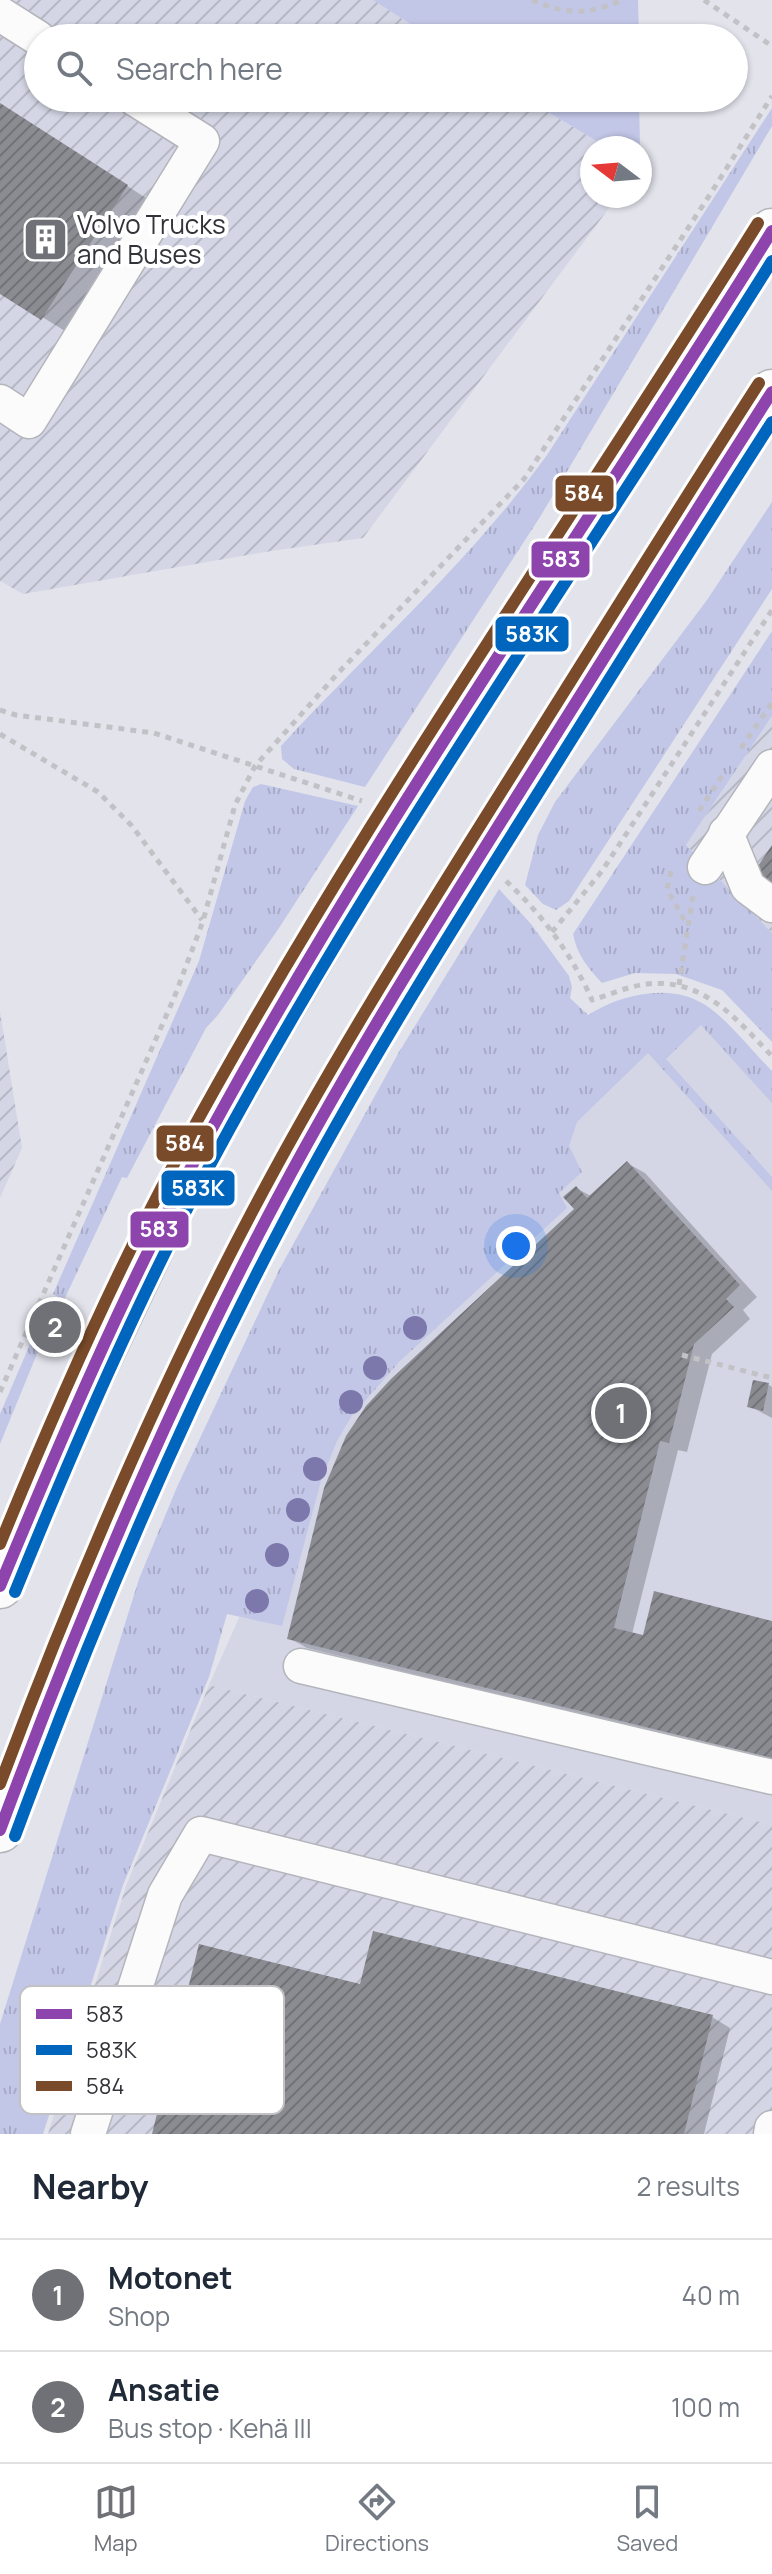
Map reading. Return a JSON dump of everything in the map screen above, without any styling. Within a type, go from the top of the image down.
[{"type":"highway","points":[[0,1586],[52,1458],[181,1185],[267,1033],[360,875],[772,231]]},
{"type":"highway","points":[[0,1830],[83,1615],[157,1440],[273,1207],[352,1064],[438,922],[772,392]]},
{"type":"lane","points":[[0,14],[24,29]]},
{"type":"lane","points":[[0,402],[29,421],[202,141],[156,112]]},
{"type":"lane","points":[[705,867],[772,767]]},
{"type":"lane","points":[[726,833],[748,887],[772,905]]},
{"type":"lane","points":[[301,1666],[772,1777]]},
{"type":"lane","points":[[136,1986],[165,1895],[201,1834],[772,1977]]},
{"type":"lane","points":[[88,2134],[94,2114]]},
{"type":"lane","points":[[771,2134],[772,2128]]},
{"type":"path","points":[[532,0],[566,11],[586,13],[622,0]]},
{"type":"path","points":[[704,0],[739,24]]},
{"type":"path","points":[[748,30],[772,46]]},
{"type":"path","points":[[0,1392],[174,998],[203,921],[235,805],[255,766],[339,672],[524,479],[772,96]]},
{"type":"path","points":[[552,932],[602,871],[772,610]]},
{"type":"path","points":[[0,710],[16,715],[154,733],[366,802]]},
{"type":"path","points":[[0,734],[98,792],[132,826],[203,921]]},
{"type":"path","points":[[679,985],[696,884],[705,867]]},
{"type":"path","points":[[500,875],[552,932],[577,966],[592,1000],[646,984],[679,985],[722,1004],[772,1056]]},
{"type":"path","points":[[37,1311],[55,1327]]},
{"type":"path","points":[[682,1355],[772,1378]]},
{"type":"shaded area","points":[[0,0],[373,0],[410,24],[24,24],[24,112],[548,112],[588,136],[580,136],[580,208],[609,208],[363,538],[23,594],[0,581]]},
{"type":"shaded area","points":[[772,716],[772,933],[686,845]]},
{"type":"shaded area","points":[[674,999],[772,1083],[772,1825],[209,1685],[335,1403]]},
{"type":"shaded area","points":[[0,1011],[22,1148],[0,1198]]},
{"type":"shaded area","points":[[209,1685],[772,1825],[772,2134],[48,2134],[54,2114],[284,2114],[284,1986],[95,1986],[126,1886]]},
{"type":"green space","points":[[373,0],[638,0],[639,24],[410,24]]},
{"type":"green space","points":[[772,108],[772,126],[540,517],[365,787],[294,769],[282,759],[281,746],[452,569],[517,494],[547,455]]},
{"type":"green space","points":[[548,112],[639,112],[640,136],[588,136]]},
{"type":"green space","points":[[772,502],[772,589],[569,901],[556,910],[543,904],[525,885],[538,835],[555,802],[707,600]]},
{"type":"green space","points":[[772,631],[772,716],[686,845],[772,933],[772,1042],[722,990],[676,974],[635,973],[602,983],[584,961],[573,934]]},
{"type":"green space","points":[[261,784],[358,806],[277,931],[206,1028],[127,1178],[122,1177],[64,1300],[53,1294],[199,961],[245,801],[253,787]]},
{"type":"green space","points":[[499,889],[531,924],[569,976],[572,987],[570,998],[588,1015],[633,996],[649,993],[682,995],[711,1009],[772,1071],[772,1103],[701,1025],[666,1059],[772,1177],[772,1191],[648,1053],[577,1122],[569,1146],[582,1172],[559,1193],[567,1208],[400,1361],[351,1417],[337,1441],[321,1481],[282,1626],[227,1614],[209,1677],[123,1885],[91,1986],[20,1986],[20,2114],[49,2114],[43,2134],[0,2134],[0,2024],[139,1579],[177,1487],[279,1270],[399,1052]]},
{"type":"green space","points":[[31,1342],[40,1342],[39,1349],[0,1444],[0,1414]]},
{"type":"building","name":"Volvo Trucks and Buses","points":[[0,103],[128,185],[41,320],[0,294]]},
{"type":"building","points":[[772,845],[772,889],[752,875]]},
{"type":"building","points":[[627,1161],[740,1285],[726,1299],[734,1307],[694,1344],[669,1443],[660,1441],[614,1628],[643,1635],[654,1591],[772,1621],[772,1758],[287,1639],[324,1488],[346,1436],[366,1406],[391,1379],[574,1209],[563,1197],[576,1186],[587,1198]]},
{"type":"building","points":[[753,1380],[769,1383],[763,1411],[747,1407]]},
{"type":"building","points":[[373,1931],[713,2015],[684,2134],[152,2134],[157,2114],[284,2114],[284,1986],[189,1986],[199,1944],[360,1984]]},
{"type":"transit line","name":"584","points":[[0,1544],[109,1293],[183,1147],[250,1028],[390,795],[758,223]]},
{"type":"transit line","name":"583","points":[[0,1586],[117,1316],[196,1158],[262,1039],[403,805],[772,231]]},
{"type":"transit line","name":"583K","points":[[15,1592],[131,1323],[210,1165],[275,1049],[412,821],[772,261]]},
{"type":"transit line","name":"584","points":[[0,1784],[117,1494],[182,1352],[252,1212],[346,1044],[413,933],[759,383]]},
{"type":"transit line","name":"583","points":[[0,1830],[123,1521],[228,1294],[296,1164],[425,944],[772,392]]},
{"type":"transit line","name":"583K","points":[[15,1836],[74,1681],[171,1452],[242,1303],[309,1174],[436,957],[772,422]]},
{"type":"place","name":"Volvo Trucks and Buses","points":[[46,239]]},
{"type":"place","name":"Ansatie","points":[[55,1327]]},
{"type":"place","name":"Motonet","points":[[621,1413]]}]
